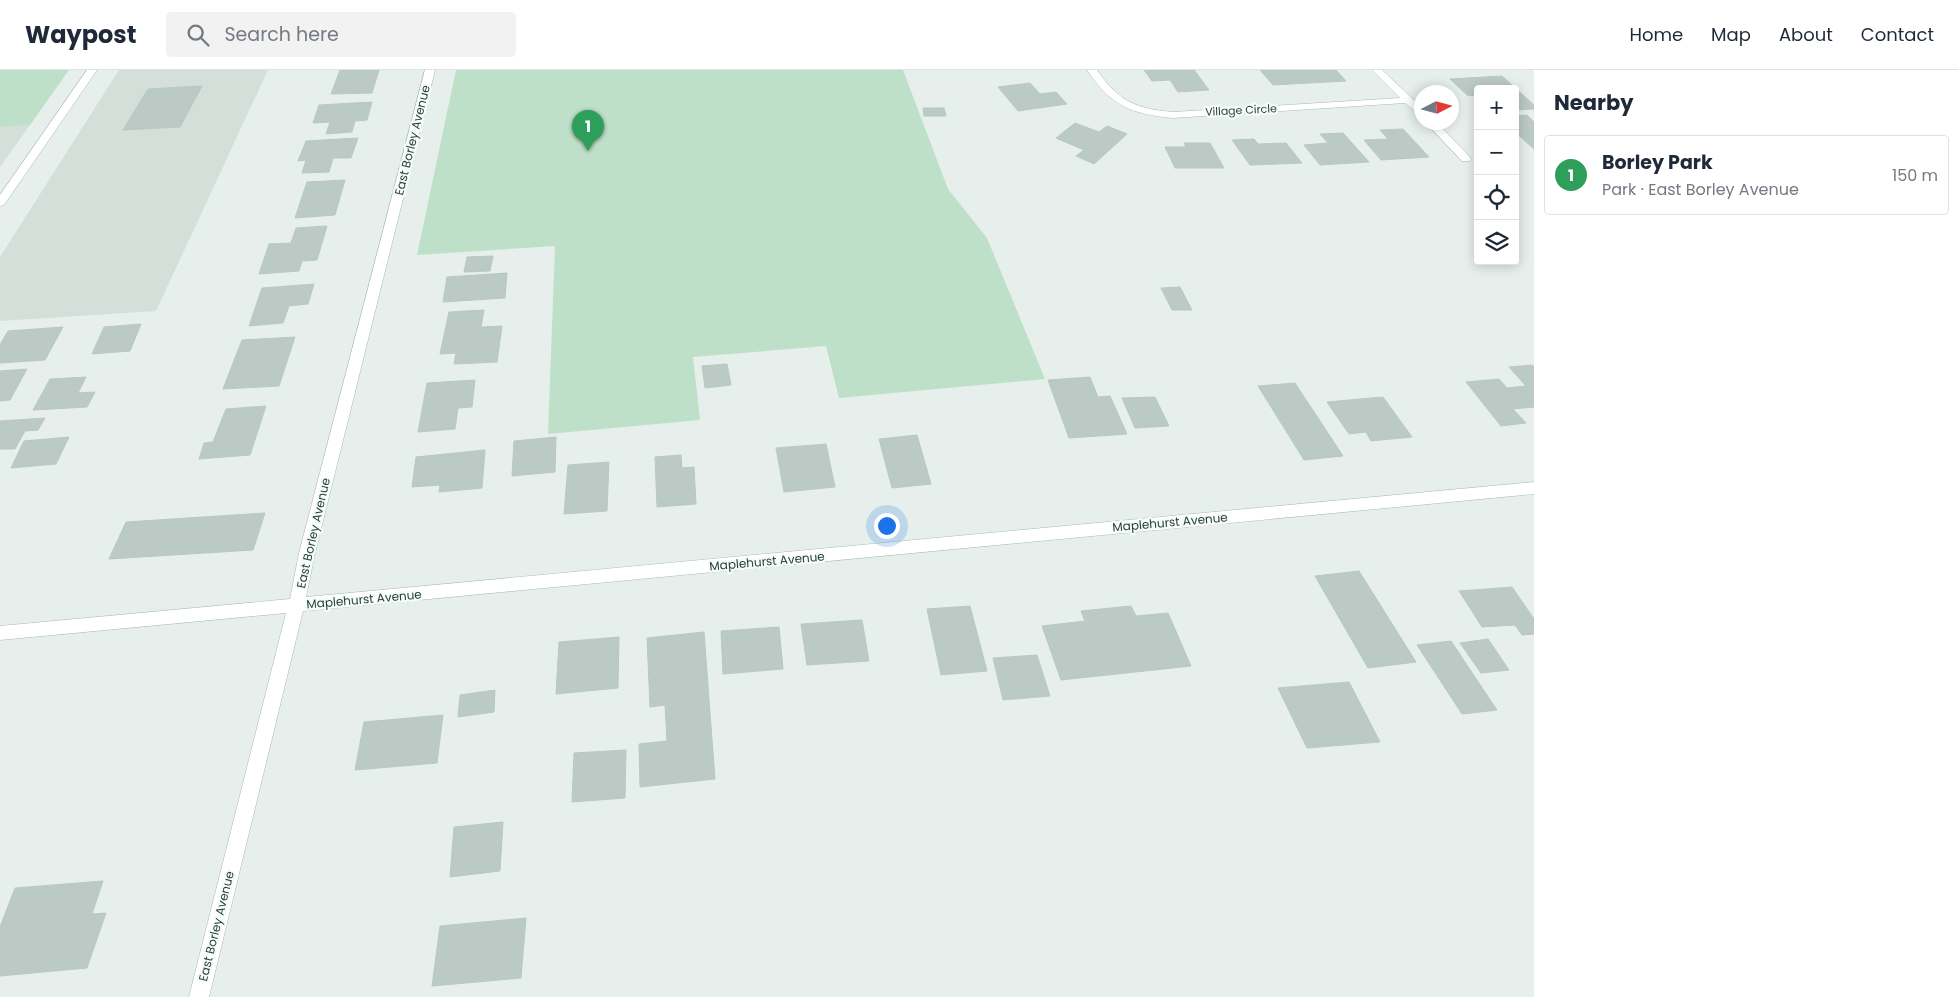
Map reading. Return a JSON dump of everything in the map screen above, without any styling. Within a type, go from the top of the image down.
[{"type":"street","points":[[0,203],[92,70]]},
{"type":"street","name":"East Borley Avenue","points":[[199,997],[296,606],[307,553],[430,70]]},
{"type":"street","name":"Village Circle","points":[[1092,70],[1108,94],[1136,109],[1158,114],[1408,100]]},
{"type":"street","points":[[1377,70],[1414,106]]},
{"type":"street","points":[[1438,130],[1466,159]]},
{"type":"street","name":"Maplehurst Avenue","points":[[0,634],[1534,488]]},
{"type":"shaded area","points":[[119,70],[268,70],[156,311],[0,321],[0,257]]},
{"type":"shaded area","points":[[30,125],[0,167],[0,127]]},
{"type":"green space","points":[[0,70],[69,70],[30,125],[0,127]]},
{"type":"green space","points":[[456,70],[903,70],[948,189],[987,238],[1045,379],[839,398],[826,346],[693,357],[700,420],[548,434],[555,246],[417,255]]},
{"type":"building","points":[[340,70],[379,70],[372,93],[331,94]]},
{"type":"building","points":[[1144,70],[1194,70],[1209,90],[1178,92],[1170,80],[1152,81]]},
{"type":"building","points":[[1260,70],[1336,70],[1346,81],[1273,85]]},
{"type":"building","points":[[1502,76],[1512,85],[1474,85],[1474,96],[1467,95],[1459,87],[1459,85],[1450,79]]},
{"type":"building","points":[[1030,83],[1040,94],[1056,92],[1067,104],[1018,111],[998,87]]},
{"type":"building","points":[[202,86],[180,127],[123,130],[148,89]]},
{"type":"building","points":[[1519,91],[1534,105],[1534,109],[1519,110]]},
{"type":"building","points":[[372,102],[367,120],[355,121],[352,132],[326,134],[330,122],[313,123],[319,105]]},
{"type":"building","points":[[923,108],[944,108],[946,116],[924,116]]},
{"type":"building","points":[[1527,115],[1534,122],[1534,149],[1519,136],[1519,116]]},
{"type":"building","points":[[1075,123],[1099,132],[1107,126],[1127,134],[1094,164],[1076,156],[1084,150],[1056,138]]},
{"type":"building","points":[[1403,129],[1429,157],[1381,160],[1364,140],[1388,139],[1380,130]]},
{"type":"building","points":[[1343,133],[1369,162],[1320,165],[1304,145],[1328,143],[1320,134]]},
{"type":"building","points":[[358,138],[351,158],[333,158],[329,172],[302,173],[306,160],[298,161],[306,141]]},
{"type":"building","points":[[1254,139],[1258,144],[1286,143],[1302,163],[1250,165],[1232,140]]},
{"type":"building","points":[[1184,143],[1210,143],[1224,168],[1175,168],[1165,147],[1186,147]]},
{"type":"building","points":[[345,180],[335,215],[295,218],[307,182]]},
{"type":"building","points":[[327,226],[317,260],[302,261],[299,271],[259,274],[269,244],[291,243],[296,228]]},
{"type":"building","points":[[493,256],[490,271],[464,272],[467,257]]},
{"type":"building","points":[[507,273],[505,298],[443,302],[447,277]]},
{"type":"building","points":[[314,284],[308,304],[289,306],[283,323],[249,326],[262,288]]},
{"type":"building","points":[[1180,287],[1192,310],[1172,310],[1161,288]]},
{"type":"building","points":[[484,310],[481,327],[502,326],[497,362],[454,364],[456,353],[440,354],[449,312]]},
{"type":"building","points":[[141,324],[130,351],[92,354],[104,327]]},
{"type":"building","points":[[63,327],[45,360],[0,363],[0,345],[8,331]]},
{"type":"building","points":[[295,337],[279,386],[223,389],[242,340]]},
{"type":"building","points":[[727,364],[731,385],[705,388],[702,366]]},
{"type":"building","points":[[1532,365],[1534,367],[1534,407],[1513,409],[1526,423],[1501,426],[1466,382],[1499,379],[1507,388],[1526,386],[1509,367]]},
{"type":"building","points":[[27,369],[10,400],[0,401],[0,371]]},
{"type":"building","points":[[86,377],[78,393],[95,392],[87,407],[33,410],[50,379]]},
{"type":"building","points":[[1090,377],[1098,397],[1110,396],[1127,434],[1069,438],[1048,380]]},
{"type":"building","points":[[475,380],[472,407],[458,408],[455,429],[418,432],[427,383]]},
{"type":"building","points":[[1295,383],[1343,456],[1304,460],[1258,386]]},
{"type":"building","points":[[1155,397],[1169,426],[1135,428],[1122,398]]},
{"type":"building","points":[[1383,397],[1412,437],[1371,441],[1366,432],[1349,434],[1327,402]]},
{"type":"building","points":[[266,406],[250,455],[199,459],[204,443],[213,442],[226,409]]},
{"type":"building","points":[[45,418],[38,430],[25,431],[15,449],[0,449],[0,421]]},
{"type":"building","points":[[917,435],[931,484],[892,488],[879,439]]},
{"type":"building","points":[[69,437],[56,464],[11,468],[24,441]]},
{"type":"building","points":[[556,437],[555,472],[512,476],[514,441]]},
{"type":"building","points":[[826,444],[835,487],[784,492],[776,448]]},
{"type":"building","points":[[485,450],[482,488],[439,492],[440,485],[412,487],[416,457]]},
{"type":"building","points":[[681,455],[682,468],[694,467],[696,504],[657,507],[655,457]]},
{"type":"building","points":[[609,462],[607,511],[564,514],[568,465]]},
{"type":"building","points":[[265,513],[253,550],[109,559],[126,522]]},
{"type":"building","points":[[1359,571],[1416,662],[1368,668],[1315,576]]},
{"type":"building","points":[[1512,587],[1534,619],[1534,634],[1522,635],[1515,625],[1482,627],[1459,591]]},
{"type":"building","points":[[970,606],[987,671],[941,675],[927,609]]},
{"type":"building","points":[[1131,606],[1136,616],[1168,613],[1191,666],[1061,680],[1042,626],[1085,621],[1081,611]]},
{"type":"building","points":[[862,620],[869,661],[807,665],[801,624]]},
{"type":"building","points":[[779,627],[783,669],[723,674],[721,631]]},
{"type":"building","points":[[704,632],[715,779],[640,787],[639,744],[667,741],[665,705],[650,707],[647,638]]},
{"type":"building","points":[[619,637],[618,688],[556,694],[559,642]]},
{"type":"building","points":[[1488,639],[1509,670],[1481,673],[1460,643]]},
{"type":"building","points":[[1451,641],[1497,710],[1462,714],[1417,645]]},
{"type":"building","points":[[1037,655],[1050,696],[1003,700],[993,658]]},
{"type":"building","points":[[1349,682],[1380,742],[1307,748],[1278,688]]},
{"type":"building","points":[[495,690],[494,712],[458,717],[460,695]]},
{"type":"building","points":[[443,715],[437,763],[355,770],[364,722]]},
{"type":"building","points":[[626,750],[625,798],[572,802],[574,753]]},
{"type":"building","points":[[503,822],[500,871],[450,877],[454,827]]},
{"type":"building","points":[[103,881],[92,914],[106,913],[87,968],[0,976],[0,927],[15,888]]},
{"type":"building","points":[[526,918],[521,978],[432,986],[440,926]]},
{"type":"place","name":"Borley Park","points":[[588,151]]}]
